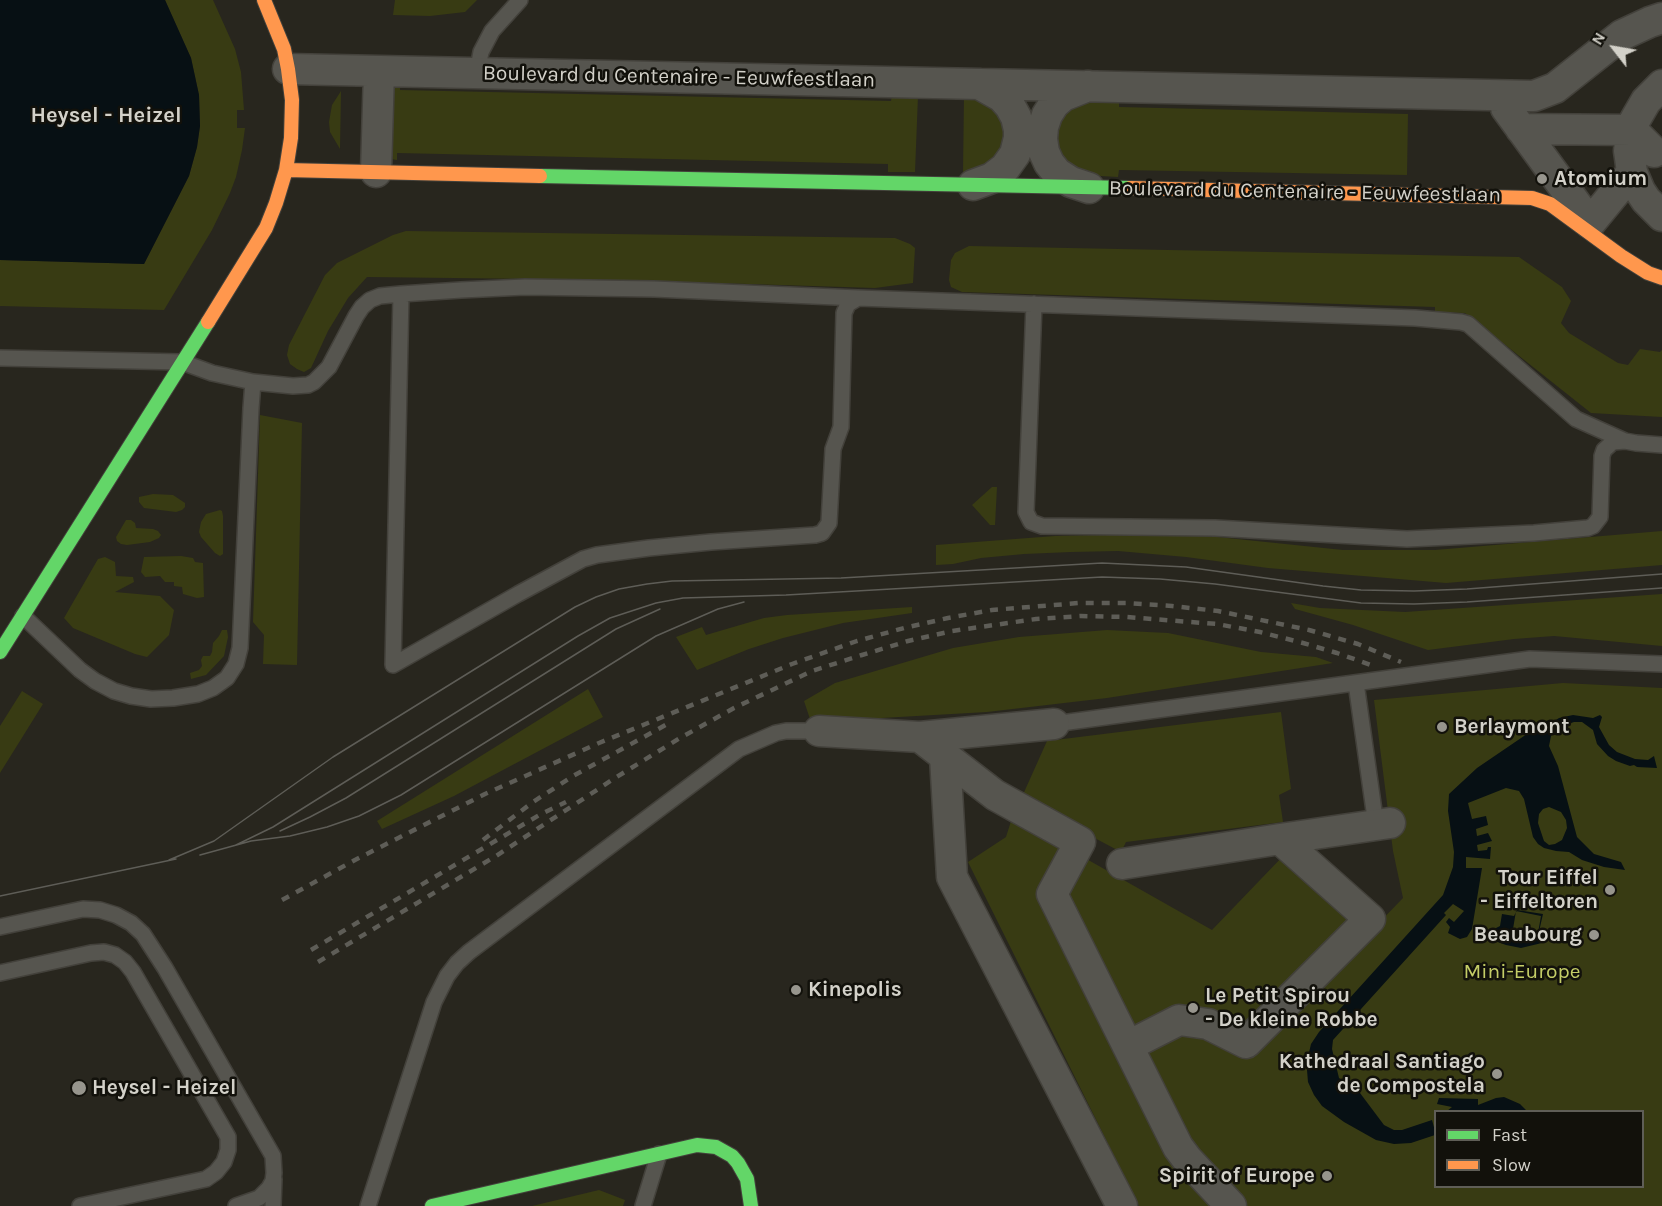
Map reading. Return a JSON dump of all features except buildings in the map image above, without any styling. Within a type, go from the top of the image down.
[{"type":"street","points":[[0,652],[266,228],[286,170],[292,118],[288,69],[277,29],[264,0]]},
{"type":"street","points":[[1511,111],[1534,96],[1555,88],[1622,34],[1662,18]]},
{"type":"street","name":"Boulevard du Centenaire - Eeuwfeestlaan","points":[[288,69],[1088,86],[1511,111]]},
{"type":"street","points":[[376,172],[379,71]]},
{"type":"street","name":"Boulevard du Centenaire - Eeuwfeestlaan","points":[[973,185],[992,178],[1005,168],[1015,154],[1019,130],[1010,106],[1002,97],[979,84]]},
{"type":"street","points":[[1662,85],[1646,101],[1635,120],[1629,151],[1635,182],[1646,200],[1662,216]]},
{"type":"street","name":"Boulevard du Centenaire - Eeuwfeestlaan","points":[[1088,86],[1063,96],[1054,104],[1047,115],[1042,139],[1044,152],[1057,173],[1071,182],[1089,188]]},
{"type":"street","points":[[1511,111],[1632,130],[1654,152]]},
{"type":"street","points":[[1511,111],[1590,223],[1632,172]]},
{"type":"street","name":"Boulevard du Centenaire - Eeuwfeestlaan","points":[[286,170],[1521,197],[1550,204],[1621,256],[1648,273],[1662,278]]},
{"type":"street","points":[[819,731],[920,737],[1054,724]]},
{"type":"street","points":[[920,737],[995,795],[1080,842],[1052,894],[1178,1147],[1231,1206]]},
{"type":"street","points":[[945,757],[952,877],[1122,1206]]},
{"type":"street","points":[[1122,864],[1383,824]]},
{"type":"street","points":[[1128,1046],[1179,1020],[1208,1024],[1246,1043],[1370,918],[1280,839]]},
{"type":"street","points":[[432,1206],[660,1152],[706,1145],[716,1147],[732,1156],[738,1163],[747,1179],[751,1206]]},
{"type":"lane","points":[[477,73],[481,52],[492,31],[520,0]]},
{"type":"lane","points":[[0,358],[182,362],[212,374],[253,382],[293,386],[308,385],[329,367],[351,324],[362,307],[370,300],[380,296],[401,294],[525,287],[717,291],[1415,318],[1468,324],[1584,424],[1625,441],[1662,445]]},
{"type":"lane","points":[[401,294],[393,665],[584,559],[649,548],[822,533],[830,524],[833,449],[841,427],[844,313],[848,304],[858,298]]},
{"type":"lane","points":[[1034,304],[1026,512],[1031,522],[1041,526],[1203,528],[1407,539],[1588,528],[1593,526],[1600,517],[1604,450],[1613,442],[1625,441]]},
{"type":"lane","points":[[23,616],[80,670],[114,691],[151,699],[173,698],[198,694],[213,688],[226,678],[236,664],[240,648],[253,382]]},
{"type":"lane","points":[[1054,724],[1530,659],[1662,664]]},
{"type":"lane","points":[[1356,682],[1383,824]]},
{"type":"lane","points":[[368,1206],[434,1002],[447,976],[458,963],[469,952],[739,749],[776,733],[819,731]]},
{"type":"lane","points":[[0,927],[83,909],[100,910],[116,915],[131,923],[143,934],[273,1156],[273,1206]]},
{"type":"lane","points":[[0,972],[91,953],[104,952],[125,962],[133,972],[228,1137],[228,1150],[224,1162],[206,1179],[80,1206]]},
{"type":"lane","points":[[643,1206],[660,1152]]},
{"type":"lane","points":[[236,1206],[253,1201],[264,1194],[273,1181],[274,1173]]},
{"type":"green space","points":[[165,0],[213,0],[235,49],[241,72],[244,110],[237,110],[237,128],[245,128],[242,150],[230,193],[212,230],[164,310],[0,306],[0,260],[144,264],[189,176],[200,126],[199,95],[191,58]]},
{"type":"green space","points":[[395,0],[477,0],[465,12],[430,16],[393,15]]},
{"type":"green space","points":[[400,83],[400,90],[891,101],[892,94],[918,96],[915,172],[888,172],[888,164],[397,153],[397,160],[391,159],[391,86]]},
{"type":"green space","points":[[341,91],[340,149],[330,132],[329,122],[332,105]]},
{"type":"green space","points":[[964,95],[980,97],[1009,121],[1000,162],[963,173]]},
{"type":"green space","points":[[1119,100],[1119,107],[1408,114],[1407,175],[1119,170],[1118,177],[1083,175],[1060,165],[1052,120],[1075,101]]},
{"type":"green space","points":[[406,231],[895,238],[915,248],[913,283],[875,288],[623,280],[367,277],[348,298],[328,331],[311,368],[304,372],[290,364],[287,355],[289,345],[325,275],[337,263],[393,235]]},
{"type":"green space","points":[[969,246],[1519,257],[1562,287],[1571,301],[1561,323],[1569,333],[1618,363],[1628,365],[1640,349],[1660,352],[1662,350],[1662,417],[1591,413],[1465,313],[1435,312],[1435,307],[962,292],[951,287],[949,280],[951,260],[955,253]]},
{"type":"green space","points":[[260,415],[302,423],[297,665],[263,664],[264,635],[253,622]]},
{"type":"green space","points":[[992,487],[997,487],[995,525],[990,525],[972,505]]},
{"type":"green space","points":[[153,494],[173,495],[185,503],[185,507],[176,512],[144,508],[139,502],[139,497]]},
{"type":"green space","points":[[220,510],[223,516],[223,554],[220,556],[199,532],[206,514]]},
{"type":"green space","points":[[126,520],[135,523],[136,528],[153,529],[161,535],[150,542],[121,544],[116,537]]},
{"type":"green space","points":[[1662,531],[1662,565],[1446,583],[1268,568],[1118,551],[1024,554],[936,565],[936,545],[1055,536],[1162,534],[1208,536],[1343,550],[1435,550]]},
{"type":"green space","points":[[181,556],[203,563],[204,597],[197,598],[183,594],[182,587],[174,586],[174,582],[165,582],[160,576],[145,577],[141,572],[144,557]]},
{"type":"green space","points":[[105,557],[115,562],[116,576],[133,577],[134,582],[115,592],[160,596],[174,610],[169,635],[147,657],[73,628],[64,618],[98,559]]},
{"type":"green space","points":[[1662,594],[1662,646],[1554,636],[1428,650],[1295,609],[1291,603],[1320,608],[1405,612]]},
{"type":"green space","points":[[912,607],[912,613],[843,623],[783,638],[697,670],[676,637],[702,627],[706,635],[764,618],[787,615]]},
{"type":"green space","points":[[222,630],[227,630],[228,637],[224,656],[206,675],[191,679],[190,673],[199,670],[203,656],[210,656],[213,643]]},
{"type":"green space","points":[[1107,630],[1168,633],[1261,652],[1316,657],[1333,663],[1107,698],[987,712],[811,722],[804,701],[835,683],[953,648],[1019,637]]},
{"type":"green space","name":"Mini-Europe","points":[[1563,683],[1662,688],[1662,1206],[1242,1206],[1184,1144],[1137,1048],[1222,1017],[1130,1035],[1063,898],[1083,857],[1212,930],[1285,854],[1373,929],[1403,898],[1393,851],[1374,700]]},
{"type":"green space","points":[[588,689],[603,717],[454,796],[382,829],[377,821]]},
{"type":"green space","points":[[22,691],[43,704],[0,773],[0,726]]},
{"type":"green space","points":[[1281,712],[1291,789],[1279,795],[1283,822],[1126,842],[1121,852],[1021,799],[1047,741]]},
{"type":"green space","points":[[1012,818],[1067,846],[1042,893],[1219,1206],[1139,1206],[968,862],[1006,837]]},
{"type":"green space","points":[[599,1190],[625,1200],[623,1206],[532,1206]]},
{"type":"shaded area","points":[[0,0],[165,0],[191,58],[199,95],[200,126],[189,176],[144,264],[0,260]]},
{"type":"shaded area","points":[[1573,715],[1593,718],[1600,715],[1602,717],[1599,727],[1609,745],[1617,752],[1635,759],[1648,760],[1654,756],[1657,768],[1630,766],[1616,761],[1597,744],[1593,730],[1582,722],[1556,728],[1553,725],[1553,722],[1559,718]]},
{"type":"shaded area","points":[[1549,720],[1555,731],[1551,736],[1549,746],[1558,766],[1577,837],[1594,854],[1621,862],[1625,870],[1604,867],[1582,860],[1569,852],[1544,848],[1538,844],[1533,837],[1524,799],[1519,791],[1506,788],[1468,803],[1472,819],[1486,816],[1488,825],[1476,829],[1477,836],[1488,833],[1492,841],[1477,845],[1478,851],[1491,847],[1490,859],[1466,857],[1466,868],[1482,868],[1472,929],[1467,937],[1460,939],[1448,933],[1450,927],[1446,922],[1449,918],[1454,922],[1464,911],[1453,904],[1444,913],[1446,915],[1333,1040],[1332,1049],[1339,1078],[1360,1093],[1384,1125],[1394,1130],[1402,1130],[1432,1120],[1434,1135],[1411,1143],[1394,1144],[1376,1140],[1344,1122],[1322,1106],[1314,1095],[1308,1082],[1307,1070],[1311,1044],[1319,1032],[1443,895],[1453,867],[1454,852],[1448,811],[1449,794],[1477,768]],"holes":[[[1549,807],[1561,812],[1566,820],[1567,828],[1562,840],[1549,845],[1544,841],[1538,823],[1539,814],[1543,809]]]},
{"type":"shaded area","points":[[1516,911],[1543,914],[1538,936],[1546,937],[1546,942],[1521,948],[1492,940],[1494,929],[1500,926],[1502,914],[1514,916],[1516,913],[1513,929],[1538,933],[1541,916]]},
{"type":"shaded area","points":[[1504,1097],[1520,1104],[1526,1110],[1448,1110],[1452,1107],[1437,1104],[1439,1098],[1478,1099],[1478,1105]]},
{"type":"tram line","points":[[169,860],[214,841],[333,757],[575,607],[619,589],[672,581],[841,578],[1102,563],[1186,567],[1361,590],[1467,589],[1662,574]]},
{"type":"tram line","points":[[236,845],[273,827],[610,618],[656,603],[683,598],[786,595],[1102,577],[1215,584],[1361,603],[1467,602],[1662,588]]},
{"type":"tram line","points":[[200,855],[251,841],[290,836],[327,827],[359,816],[401,795],[656,636],[718,609],[744,602]]},
{"type":"tram line","points":[[280,831],[346,798],[616,629],[660,609]]},
{"type":"tram line","points":[[0,896],[176,859]]},
{"type":"railway","points":[[282,900],[485,794],[599,743],[792,664],[857,641],[948,618],[992,610],[1079,603],[1172,606],[1218,611],[1309,630],[1358,644],[1401,662]]},
{"type":"railway","points":[[318,962],[496,856],[680,738],[734,708],[812,671],[908,641],[952,631],[1036,619],[1081,616],[1126,617],[1217,624],[1260,632],[1337,653],[1371,665]]},
{"type":"railway","points":[[483,840],[533,802],[573,776],[671,722]]},
{"type":"railway","points":[[311,950],[541,814],[566,802]]},
{"type":"traffic: fast","points":[[540,176],[1130,188]]},
{"type":"traffic: fast","points":[[0,652],[208,322]]},
{"type":"traffic: fast","points":[[432,1206],[697,1145],[716,1147],[732,1156],[747,1179],[751,1206]]},
{"type":"traffic: slow","points":[[208,322],[266,228],[286,170],[291,138],[292,100],[288,69],[284,49],[264,0]]},
{"type":"traffic: slow","points":[[286,170],[540,176]]},
{"type":"traffic: slow","points":[[1130,188],[1532,198],[1550,204],[1621,256],[1648,273],[1662,278]]},
{"type":"place","name":"Atomium","points":[[1542,179]]},
{"type":"place","name":"Berlaymont","points":[[1442,727]]},
{"type":"place","name":"Tour Eiffel - Eiffeltoren","points":[[1610,890]]},
{"type":"place","name":"Beaubourg","points":[[1594,935]]},
{"type":"place","name":"Kinepolis","points":[[796,990]]},
{"type":"place","name":"Le Petit Spirou - De kleine Robbe","points":[[1193,1008]]},
{"type":"place","name":"Kathedraal Santiago de Compostela","points":[[1497,1074]]},
{"type":"place","name":"Heysel - Heizel","points":[[79,1088]]},
{"type":"place","name":"Spirit of Europe","points":[[1327,1176]]},
{"type":"district","name":"Heysel - Heizel","points":[[106,116]]}]
